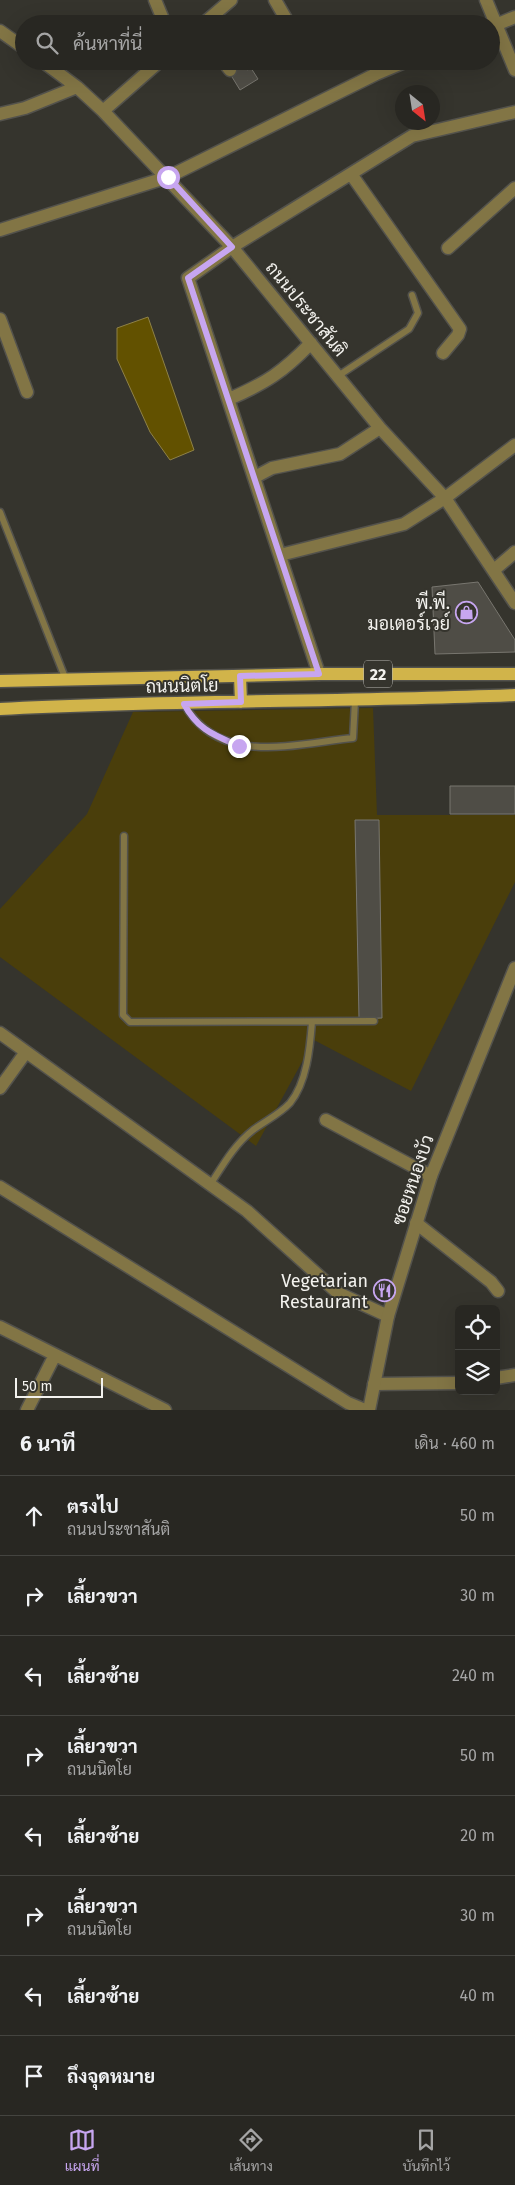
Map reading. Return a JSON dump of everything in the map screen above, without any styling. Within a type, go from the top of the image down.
[{"type":"main road","name":"ถนนนิตโย","points":[[0,681],[319,674],[515,674]]},
{"type":"main road","points":[[240,676],[241,702]]},
{"type":"main road","name":"ถนนนิตโย","points":[[0,709],[72,705],[354,701],[515,695]]},
{"type":"street","points":[[155,0],[161,15]]},
{"type":"street","points":[[214,15],[231,0]]},
{"type":"street","points":[[275,0],[284,15]]},
{"type":"street","points":[[486,0],[491,15]]},
{"type":"street","points":[[500,23],[515,17]]},
{"type":"street","points":[[0,31],[15,42]]},
{"type":"street","points":[[500,39],[515,70]]},
{"type":"street","name":"ถนนประชาสันติ","points":[[54,70],[103,110],[232,247],[380,428],[445,498],[515,603]]},
{"type":"street","points":[[103,110],[150,70]]},
{"type":"street","points":[[0,230],[168,177],[386,70]]},
{"type":"street","points":[[0,114],[25,108],[77,87]]},
{"type":"street","points":[[319,674],[188,278],[232,247],[412,136],[515,112]]},
{"type":"street","points":[[351,174],[460,330],[443,353]]},
{"type":"street","points":[[448,248],[515,188]]},
{"type":"street","points":[[0,319],[27,392]]},
{"type":"street","points":[[229,399],[263,384],[286,368],[311,343]]},
{"type":"street","points":[[255,477],[272,468],[340,454],[380,428]]},
{"type":"street","points":[[280,555],[404,524],[445,498],[515,445]]},
{"type":"street","points":[[494,570],[515,552]]},
{"type":"street","name":"ซอยหนองบัว","points":[[369,1410],[388,1316],[431,1176],[515,968]]},
{"type":"street","points":[[0,1033],[247,1212],[338,1293],[388,1316]]},
{"type":"street","points":[[0,1088],[26,1052]]},
{"type":"street","points":[[326,1120],[431,1176]]},
{"type":"street","points":[[0,1186],[348,1404],[365,1410]]},
{"type":"street","points":[[416,1223],[491,1282],[498,1291]]},
{"type":"street","points":[[0,1327],[163,1410]]},
{"type":"street","points":[[26,1410],[55,1355]]},
{"type":"street","points":[[500,1377],[515,1375]]},
{"type":"street","points":[[374,1384],[455,1383]]},
{"type":"lane","points":[[338,376],[409,329],[418,313],[412,294]]},
{"type":"lane","points":[[0,512],[66,680]]},
{"type":"lane","points":[[184,704],[192,719],[205,730],[239,746],[293,747],[353,738],[354,701]]},
{"type":"lane","points":[[124,836],[123,1015],[130,1022],[144,1024],[374,1021]]},
{"type":"lane","points":[[210,1185],[238,1145],[252,1131],[290,1102],[307,1063],[312,1022]]},
{"type":"shaded area","points":[[148,317],[194,450],[170,460],[150,432],[117,359],[117,328]]},
{"type":"shaded area","points":[[373,708],[377,815],[515,815],[515,882],[411,1091],[314,1040],[256,1146],[0,957],[0,909],[87,814],[133,712]]},
{"type":"building","points":[[229,70],[252,70],[258,79],[240,90]]},
{"type":"building","name":"พี.พี. มอเตอร์เวย์","points":[[478,582],[515,640],[515,652],[435,654],[432,587]]},
{"type":"building","points":[[450,786],[515,786],[515,814],[450,814]]},
{"type":"building","points":[[355,820],[379,820],[382,1018],[359,1019]]},
{"type":"place","name":"พี.พี. มอเตอร์เวย์","points":[[466,613]]},
{"type":"place","name":"Vegetarian Restaurant","points":[[384,1291]]},
{"type":"route","points":[[168,177],[232,247],[188,278],[319,674],[240,676],[241,702],[184,704],[192,719],[205,730],[239,746]]}]
